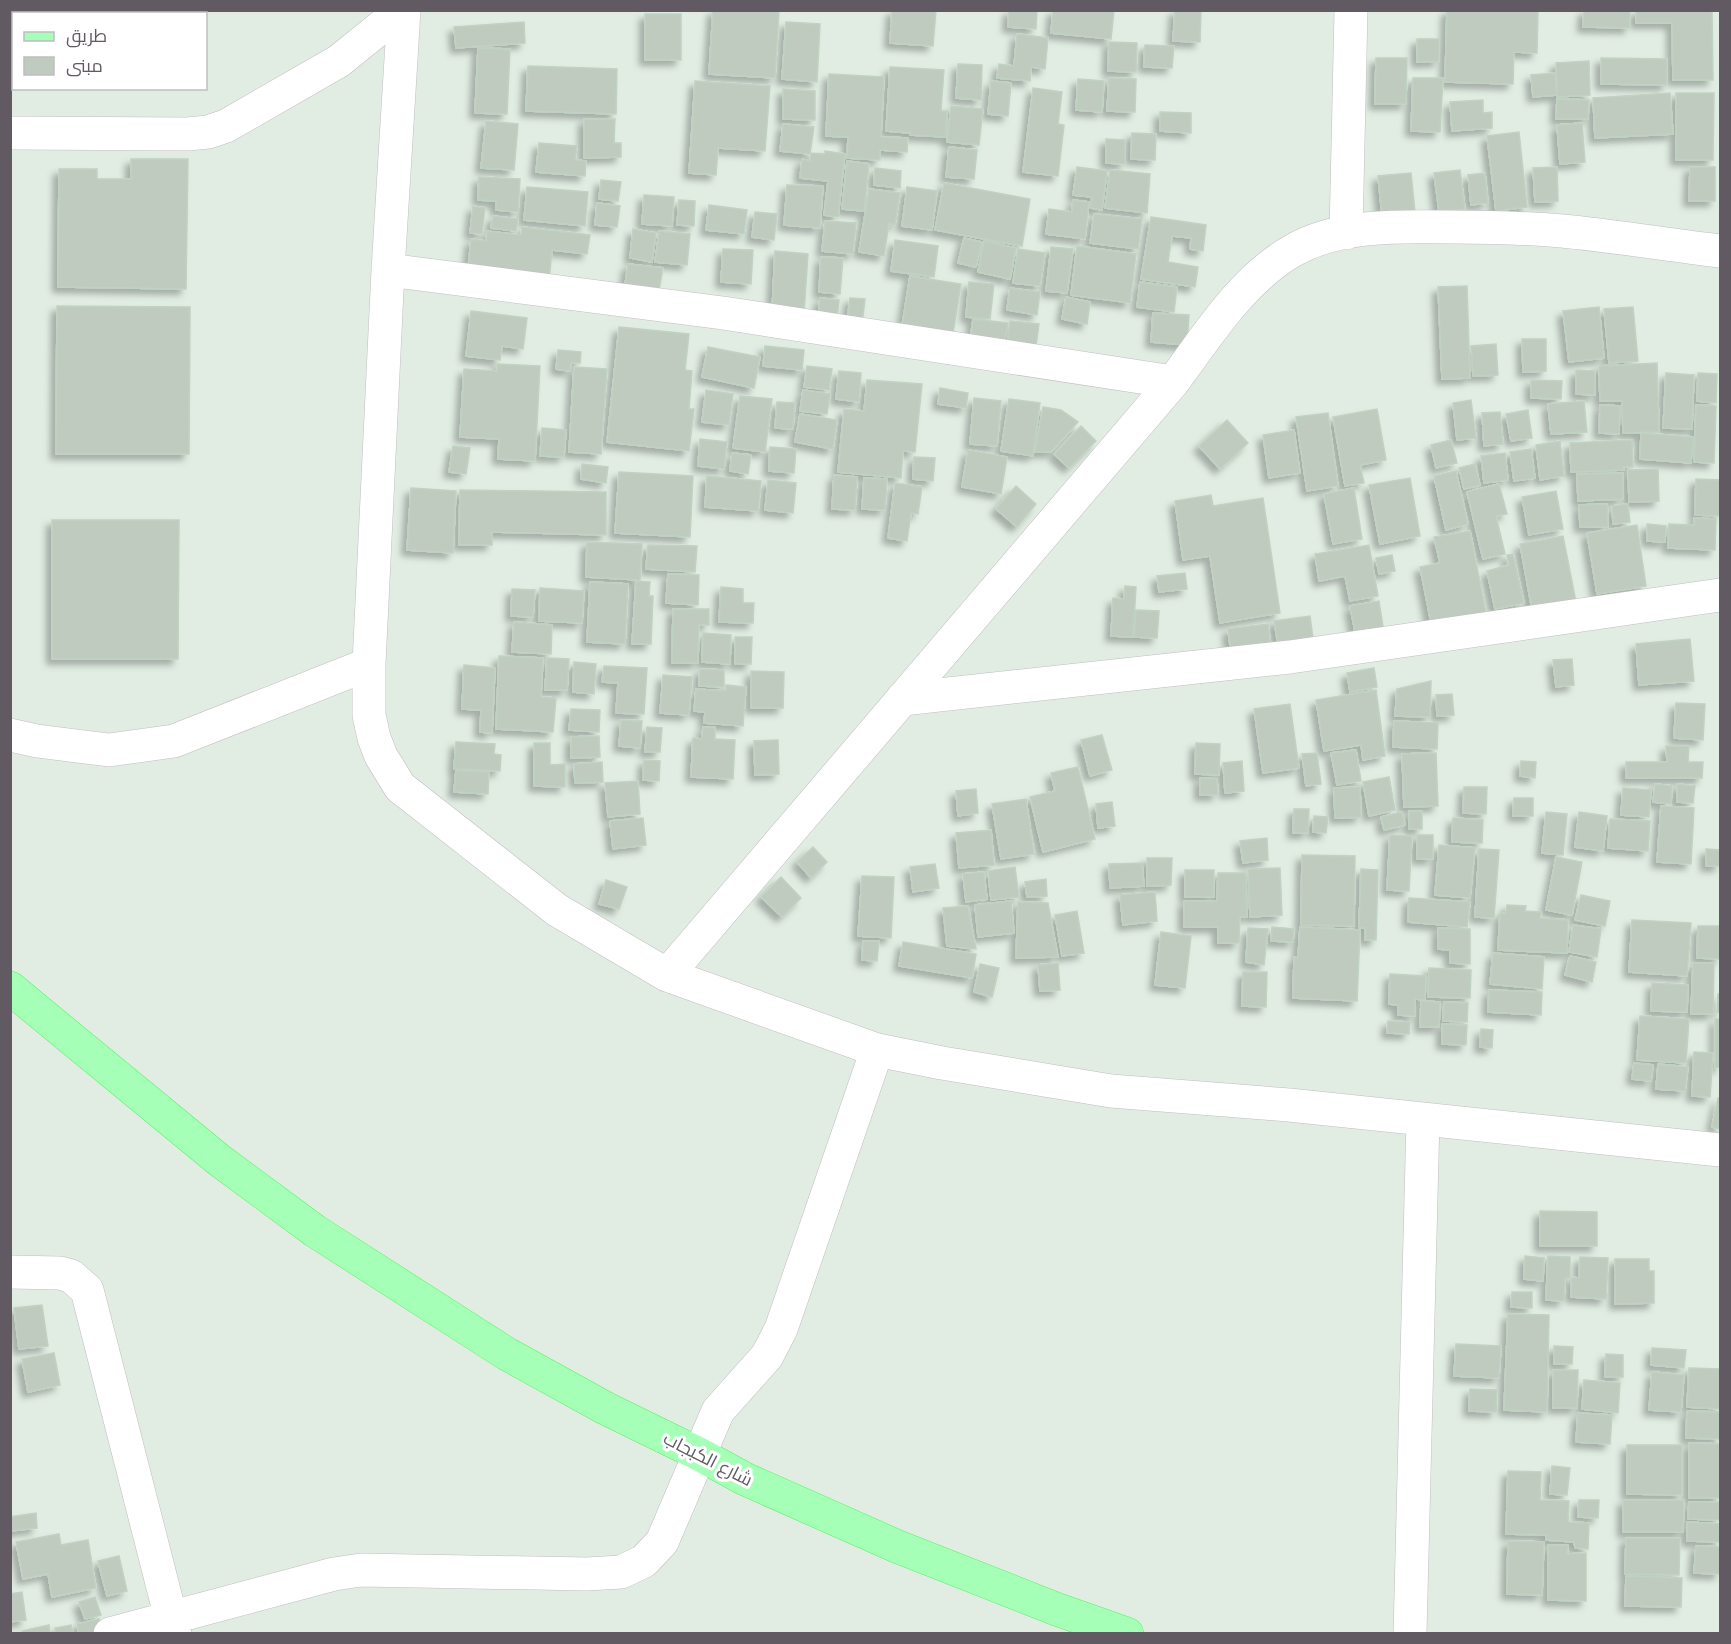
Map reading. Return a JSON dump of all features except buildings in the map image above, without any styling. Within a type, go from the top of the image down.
[{"type":"main road","name":"شارع الكبجاب","points":[[10,988],[219,1160],[315,1231],[507,1354],[605,1408],[745,1479],[896,1546],[1056,1609],[1127,1634]]},
{"type":"street","points":[[10,133],[188,134],[208,132],[226,126],[339,61],[403,10]]},
{"type":"street","points":[[403,10],[369,664],[369,716],[374,738],[381,756],[400,787],[557,910],[667,975],[877,1050],[942,1063],[1111,1090],[1720,1150]]},
{"type":"street","points":[[1346,233],[1351,10]]},
{"type":"street","points":[[667,975],[1173,382],[1230,306],[1259,275],[1293,251],[1346,233],[1414,226],[1501,227],[1563,231],[1720,250]]},
{"type":"street","points":[[388,270],[735,315],[1173,382]]},
{"type":"street","points":[[902,699],[1290,657],[1720,594]]},
{"type":"street","points":[[10,735],[37,741],[109,750],[174,741],[369,664]]},
{"type":"street","points":[[110,1634],[173,1626],[302,1581],[362,1570],[587,1574],[621,1572],[644,1561],[662,1542],[718,1411],[767,1356],[781,1329],[877,1050]]},
{"type":"street","points":[[1410,1634],[1423,1119]]},
{"type":"street","points":[[10,1272],[60,1273],[71,1276],[87,1290],[173,1626]]}]
